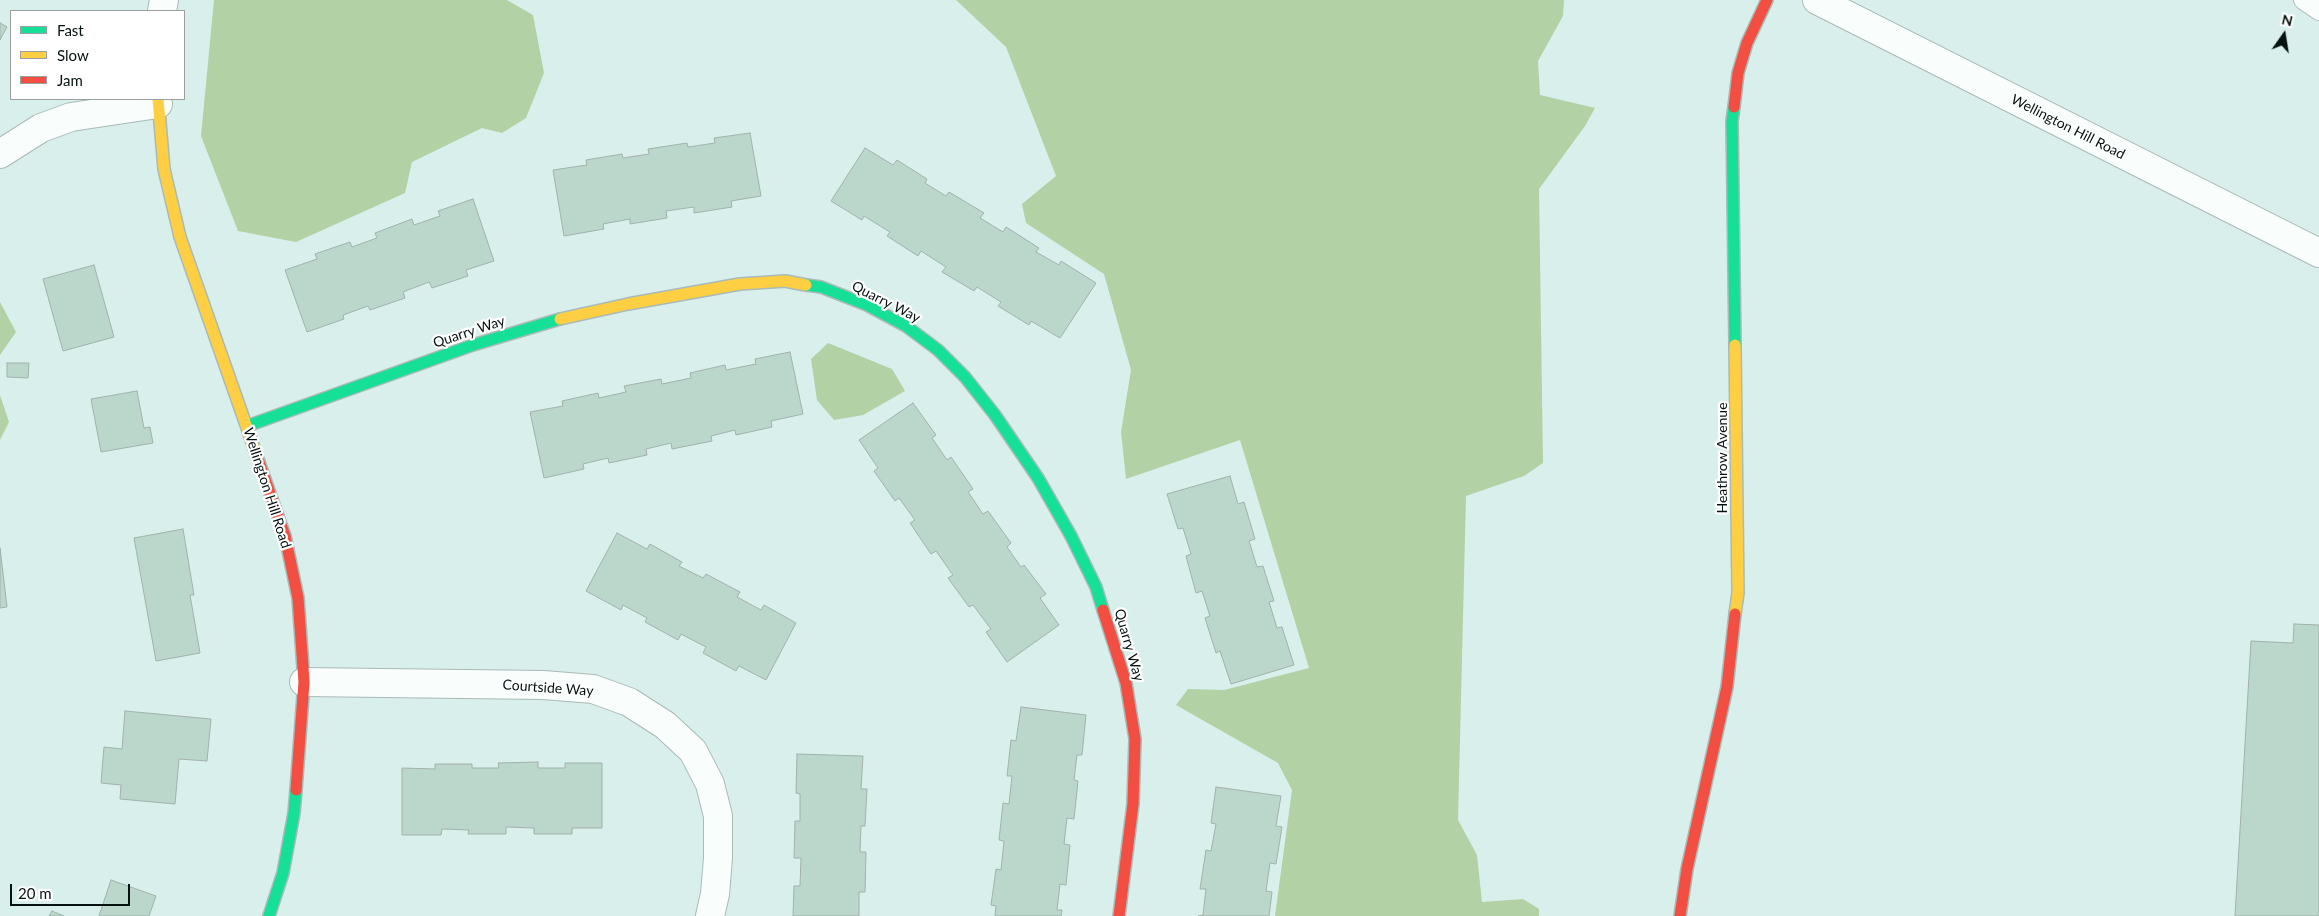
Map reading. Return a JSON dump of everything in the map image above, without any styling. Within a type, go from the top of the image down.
[{"type":"street","name":"Heathrow Avenue","points":[[1680,916],[1687,869],[1727,687],[1738,593],[1732,121],[1738,73],[1747,43],[1767,0]]},
{"type":"street","name":"Wellington Hill Road","points":[[1817,0],[2319,253]]},
{"type":"street","name":"Wellington Hill Road","points":[[158,102],[164,169],[180,237],[285,536],[298,598],[304,682],[294,812],[283,873],[269,916]]},
{"type":"street","points":[[0,154],[41,128],[71,117],[158,102]]},
{"type":"street","name":"Quarry Way","points":[[247,426],[473,345],[558,320],[628,304],[740,284],[785,281],[821,287],[867,306],[906,326],[938,350],[965,377],[995,415],[1038,478],[1071,536],[1096,587],[1126,683],[1135,739],[1133,804],[1119,916]]},
{"type":"street","name":"Courtside Way","points":[[304,682],[543,685],[592,689],[629,702],[665,725],[693,751],[710,784],[718,816],[715,894],[710,916]]},
{"type":"lane","points":[[2302,0],[2319,11]]},
{"type":"green space","points":[[214,0],[507,0],[533,15],[544,73],[526,118],[502,133],[482,128],[412,162],[405,193],[296,242],[238,231],[201,136]]},
{"type":"green space","points":[[956,0],[1564,0],[1563,16],[1538,61],[1540,95],[1595,108],[1585,126],[1539,189],[1543,463],[1524,476],[1466,496],[1458,820],[1477,855],[1482,902],[1523,899],[1539,909],[1539,916],[1275,916],[1292,790],[1278,763],[1176,705],[1188,689],[1224,690],[1309,668],[1240,440],[1126,479],[1121,432],[1131,370],[1104,274],[1026,223],[1022,204],[1056,176],[1006,47]]},
{"type":"green space","points":[[0,302],[16,332],[0,355]]},
{"type":"green space","points":[[828,343],[892,369],[905,391],[863,415],[834,420],[817,400],[811,359]]},
{"type":"green space","points":[[0,395],[9,422],[0,440]]},
{"type":"building","points":[[0,23],[7,27],[0,40]]},
{"type":"building","points":[[750,133],[761,196],[731,201],[732,207],[694,213],[694,207],[666,211],[667,218],[630,224],[630,219],[603,224],[604,229],[564,236],[553,170],[587,165],[586,160],[622,154],[623,158],[649,154],[648,149],[687,143],[688,147],[715,143],[714,138]]},
{"type":"building","points":[[865,148],[893,165],[897,160],[927,179],[925,183],[946,196],[949,192],[984,213],[980,218],[1003,232],[1006,227],[1039,248],[1036,252],[1059,265],[1061,261],[1096,283],[1060,338],[1031,321],[1029,325],[998,306],[1001,302],[977,287],[974,291],[942,272],[946,267],[921,251],[918,256],[887,236],[890,232],[864,216],[862,220],[831,201]]},
{"type":"building","points":[[473,199],[494,261],[466,270],[468,276],[432,288],[429,282],[403,292],[405,298],[370,310],[368,306],[343,315],[344,319],[307,332],[285,270],[317,259],[315,254],[350,242],[352,247],[377,238],[375,233],[412,219],[414,225],[440,216],[438,211]]},
{"type":"building","points":[[94,265],[114,337],[63,351],[43,279]]},
{"type":"building","points":[[790,352],[803,414],[771,421],[772,427],[736,435],[735,430],[711,436],[712,441],[672,449],[671,443],[646,449],[647,455],[609,463],[608,458],[583,464],[584,469],[544,478],[530,412],[563,406],[562,401],[598,393],[599,398],[626,392],[624,386],[661,379],[662,384],[691,378],[690,373],[725,365],[726,370],[756,364],[755,359]]},
{"type":"building","points":[[7,363],[29,363],[28,378],[7,377]]},
{"type":"building","points":[[137,391],[144,428],[150,427],[153,443],[101,452],[91,399]]},
{"type":"building","points":[[913,403],[936,435],[932,438],[947,460],[951,457],[973,489],[968,492],[983,514],[988,511],[1011,543],[1007,547],[1021,567],[1024,565],[1046,594],[1040,598],[1059,625],[1007,662],[986,632],[991,629],[973,605],[969,607],[948,578],[953,575],[936,551],[931,554],[910,523],[915,520],[899,498],[895,501],[874,471],[878,468],[859,440]]},
{"type":"building","points":[[1230,476],[1238,504],[1244,502],[1255,539],[1249,541],[1257,567],[1263,566],[1274,601],[1269,602],[1277,628],[1282,627],[1294,665],[1231,684],[1220,651],[1216,653],[1205,618],[1210,616],[1202,591],[1196,593],[1186,556],[1191,554],[1183,528],[1178,529],[1167,494]]},
{"type":"building","points":[[183,529],[194,595],[190,595],[200,653],[156,661],[134,538]]},
{"type":"building","points":[[617,533],[647,549],[650,544],[682,562],[679,566],[703,578],[706,574],[740,592],[737,597],[761,610],[764,605],[796,623],[766,680],[739,666],[736,671],[703,653],[706,647],[681,634],[678,640],[645,622],[647,618],[623,605],[621,610],[586,591]]},
{"type":"building","points":[[0,548],[7,607],[0,608]]},
{"type":"building","points":[[2294,624],[2319,625],[2319,916],[2235,916],[2251,641],[2293,643]]},
{"type":"building","points":[[1021,707],[1086,715],[1082,755],[1077,755],[1074,780],[1078,781],[1074,819],[1067,818],[1064,844],[1070,845],[1066,885],[1060,884],[1057,910],[1062,910],[1061,916],[995,916],[996,906],[991,905],[996,869],[1001,870],[1004,841],[999,840],[1003,803],[1009,804],[1012,776],[1007,776],[1011,740],[1016,741]]},
{"type":"building","points":[[125,711],[211,719],[207,761],[179,759],[175,804],[120,799],[121,785],[101,783],[104,747],[122,749]]},
{"type":"building","points":[[797,754],[863,756],[861,789],[867,789],[865,826],[861,826],[860,852],[866,852],[865,892],[859,892],[859,916],[793,916],[794,886],[800,886],[801,858],[794,858],[795,821],[800,821],[800,794],[796,793]]},
{"type":"building","points":[[538,762],[538,768],[565,768],[565,763],[602,763],[602,828],[572,828],[572,834],[534,834],[534,828],[506,827],[506,834],[468,834],[469,830],[442,829],[441,835],[402,835],[402,768],[435,769],[435,764],[472,764],[472,768],[499,768],[498,763]]},
{"type":"building","points":[[1216,787],[1281,796],[1276,826],[1282,827],[1276,864],[1270,863],[1266,891],[1272,892],[1269,916],[1198,916],[1203,915],[1206,889],[1200,889],[1206,850],[1211,851],[1216,824],[1211,823]]},
{"type":"building","points":[[111,880],[156,896],[149,916],[99,916]]},
{"type":"building","points":[[52,911],[64,916],[49,916]]},
{"type":"traffic: fast","points":[[1734,107],[1732,121],[1735,345]]},
{"type":"traffic: fast","points":[[806,285],[821,287],[867,305],[906,326],[938,350],[965,377],[995,415],[1038,478],[1071,536],[1096,587],[1103,610]]},
{"type":"traffic: fast","points":[[247,426],[473,345],[560,319]]},
{"type":"traffic: fast","points":[[269,916],[283,873],[294,813],[296,790]]},
{"type":"traffic: slow","points":[[158,100],[164,169],[180,237],[259,462]]},
{"type":"traffic: slow","points":[[560,319],[628,304],[740,284],[785,281],[806,285]]},
{"type":"traffic: slow","points":[[1735,345],[1738,593],[1735,614]]},
{"type":"traffic: jam","points":[[1734,107],[1738,73],[1747,43],[1767,0]]},
{"type":"traffic: jam","points":[[259,462],[285,536],[298,598],[304,682],[296,790]]},
{"type":"traffic: jam","points":[[1103,610],[1126,683],[1135,739],[1133,804],[1119,916]]},
{"type":"traffic: jam","points":[[1680,916],[1687,869],[1727,687],[1735,614]]}]
